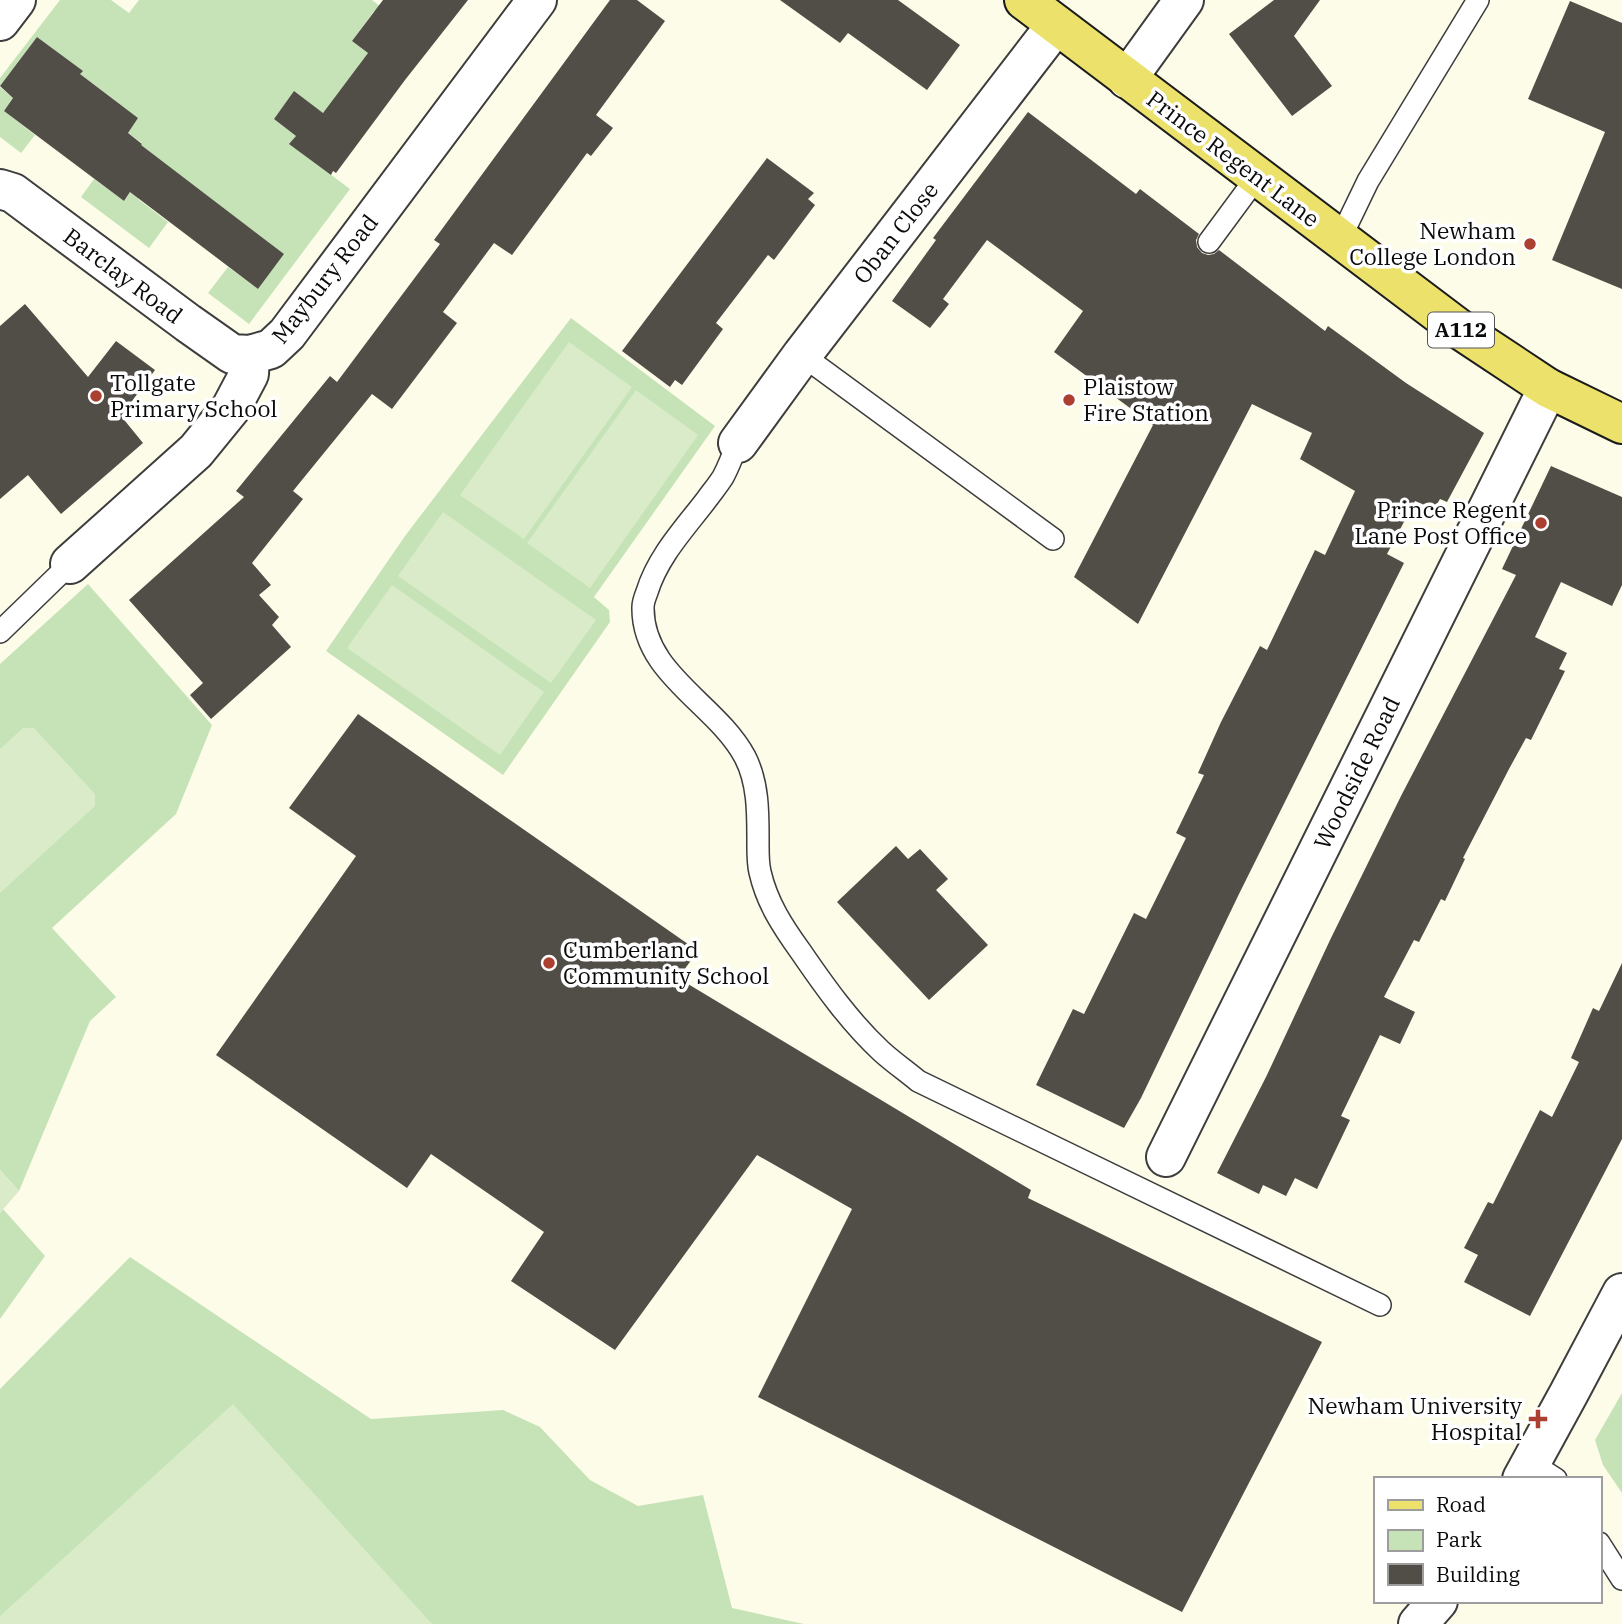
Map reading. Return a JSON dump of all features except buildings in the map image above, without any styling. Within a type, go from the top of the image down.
[{"type":"main road","name":"Prince Regent Lane","points":[[1024,0],[1462,331],[1548,388],[1622,424]]},
{"type":"street","points":[[0,21],[16,0]]},
{"type":"street","name":"Maybury Road","points":[[70,564],[195,451],[231,408],[249,374],[250,355],[271,349],[287,334],[537,0]]},
{"type":"street","points":[[1127,79],[1184,0]]},
{"type":"street","name":"Oban Close","points":[[738,443],[802,355],[1056,25]]},
{"type":"street","name":"Barclay Road","points":[[0,189],[13,193],[232,354],[250,355]]},
{"type":"street","name":"Woodside Road","points":[[1166,1157],[1548,388]]},
{"type":"street","points":[[1536,1473],[1622,1293]]},
{"type":"street","points":[[1418,1624],[1436,1603]]},
{"type":"lane","points":[[1340,239],[1368,181],[1478,0]]},
{"type":"lane","points":[[1209,242],[1257,177]]},
{"type":"lane","points":[[802,355],[1053,539]]},
{"type":"lane","points":[[738,443],[722,478],[671,545],[651,580],[643,604],[644,625],[656,655],[669,673],[719,721],[735,740],[747,761],[755,785],[759,869],[766,895],[779,921],[850,1019],[881,1051],[918,1081],[1380,1305]]},
{"type":"lane","points":[[0,632],[70,564]]},
{"type":"lane","points":[[1148,1192],[1166,1157]]},
{"type":"lane","points":[[1601,1546],[1622,1579]]},
{"type":"green space","points":[[60,0],[111,0],[129,13],[139,0],[372,0],[397,19],[374,11],[352,41],[368,53],[323,113],[294,92],[274,119],[296,136],[290,144],[350,189],[249,324],[208,293],[228,267],[258,289],[284,254],[165,164],[138,199],[168,222],[149,248],[81,197],[94,179],[124,201],[150,166],[135,153],[142,143],[128,133],[138,118],[37,37],[0,86],[0,78]]},
{"type":"green space","points":[[0,87],[13,98],[4,111],[35,135],[21,153],[0,137]]},
{"type":"green space","points":[[571,318],[715,426],[594,597],[609,610],[610,622],[503,775],[326,651],[405,536]]},
{"type":"green space","points":[[569,342],[632,387],[524,539],[460,495]]},
{"type":"green space","points":[[636,390],[698,435],[590,588],[527,543]]},
{"type":"green space","points":[[443,512],[596,620],[551,683],[398,576]]},
{"type":"green space","points":[[88,584],[212,725],[176,814],[52,928],[116,997],[90,1021],[19,1191],[0,1170],[0,664]]},
{"type":"green space","points":[[392,585],[544,692],[500,755],[347,648]]},
{"type":"green space","points":[[23,728],[34,728],[95,794],[95,806],[0,893],[0,749]]},
{"type":"green space","points":[[0,1170],[19,1191],[0,1213]]},
{"type":"green space","points":[[3,1209],[45,1256],[0,1319],[0,1213]]},
{"type":"green space","points":[[130,1257],[371,1419],[503,1410],[540,1427],[590,1480],[638,1506],[703,1495],[732,1608],[804,1624],[0,1624],[0,1389]]},
{"type":"green space","points":[[1622,1393],[1622,1493],[1603,1465],[1595,1440]]},
{"type":"green space","points":[[233,1404],[432,1624],[0,1624],[0,1616]]},
{"type":"place","name":"Newham College London","points":[[1530,244]]},
{"type":"place","name":"Tollgate Primary School","points":[[96,396]]},
{"type":"place","name":"Plaistow Fire Station","points":[[1069,400]]},
{"type":"place","name":"Prince Regent Lane Post Office","points":[[1541,523]]},
{"type":"place","name":"Cumberland Community School","points":[[549,963]]},
{"type":"place","name":"Newham University Hospital","points":[[1538,1419]]}]
